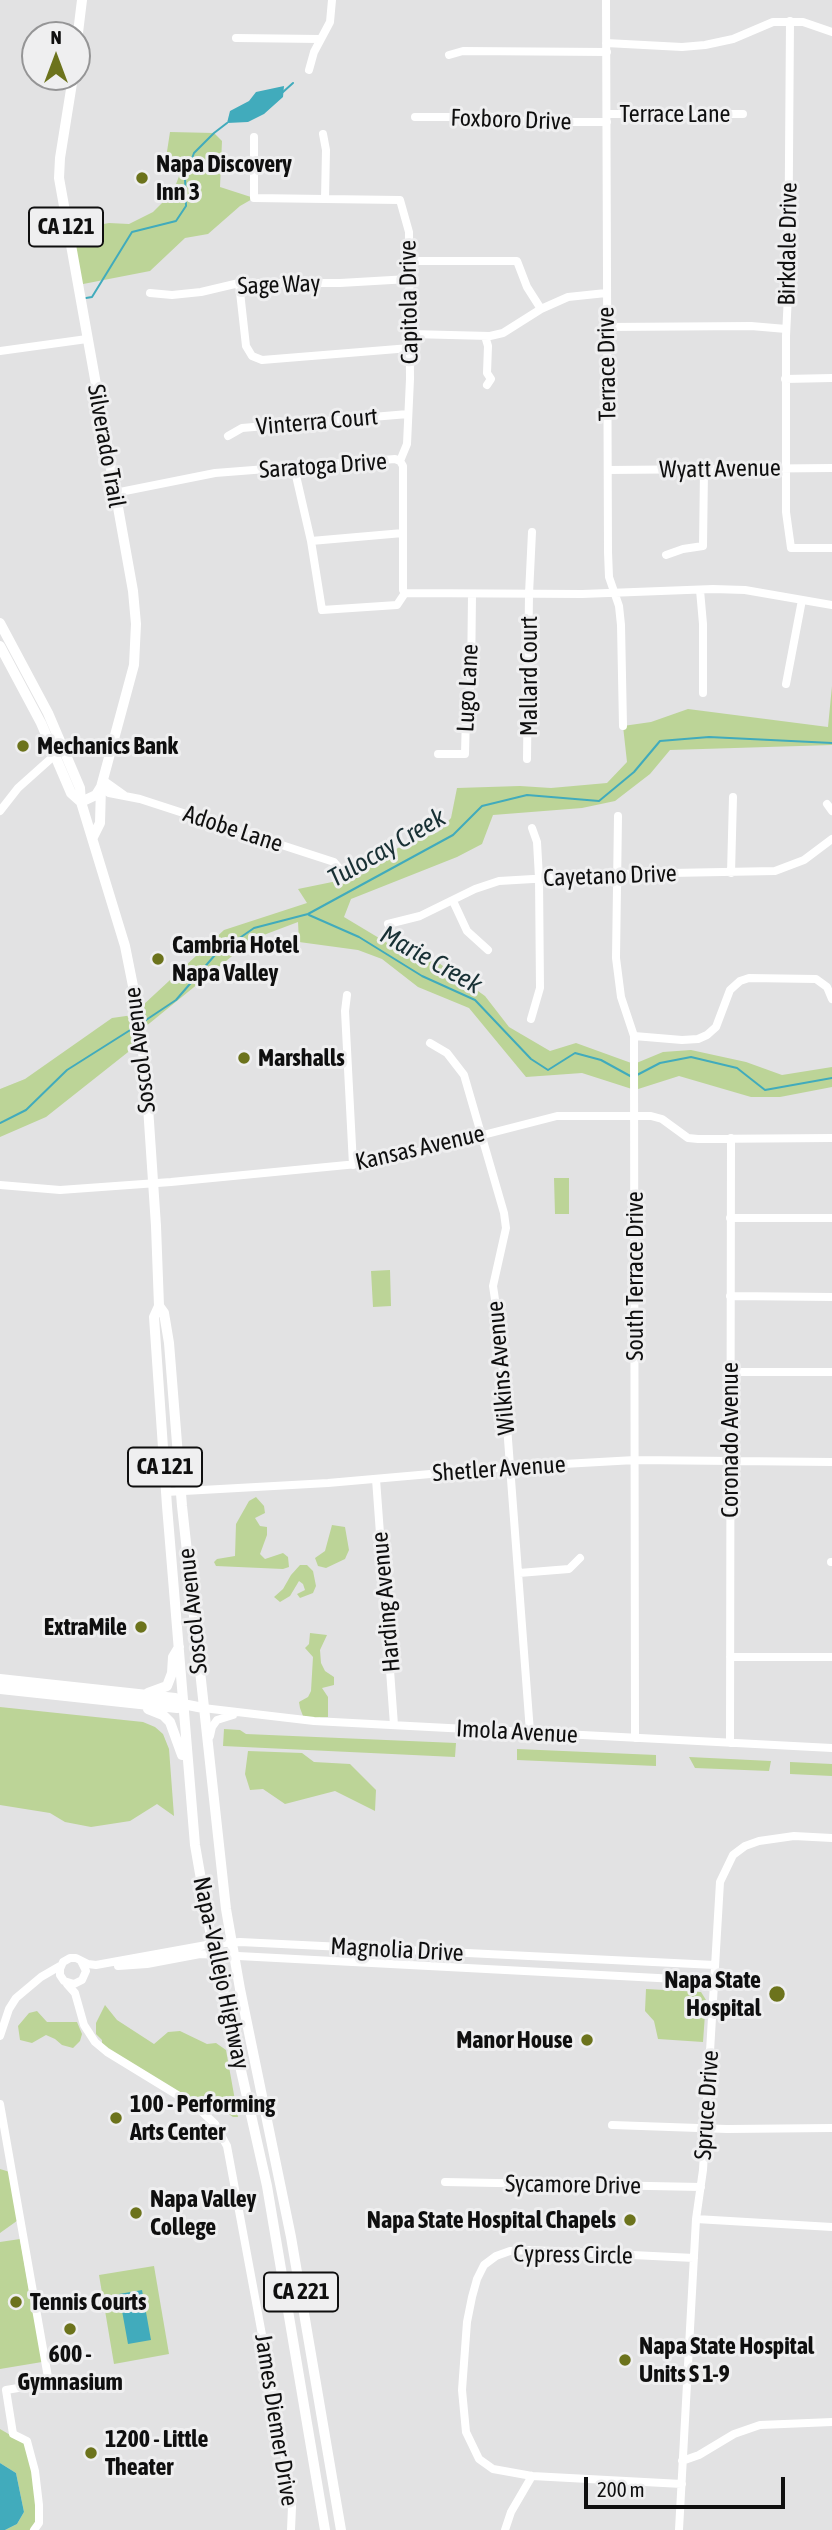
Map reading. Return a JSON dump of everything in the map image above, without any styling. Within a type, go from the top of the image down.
[{"type":"main road","points":[[79,21],[82,0]]},
{"type":"main road","name":"Silverado Trail","points":[[71,91],[59,178],[136,613],[135,649],[130,682],[102,783],[100,823],[93,837]]},
{"type":"main road","name":"Soscol Avenue","points":[[0,623],[54,727],[80,788],[81,802],[125,946],[138,1011],[146,1077],[159,1306],[155,1317],[183,1704]]},
{"type":"main road","name":"Soscol Avenue","points":[[0,646],[55,754],[71,793],[81,802]]},
{"type":"main road","points":[[81,802],[95,796],[102,783]]},
{"type":"main road","name":"Soscol Avenue","points":[[159,1306],[164,1313],[169,1343],[203,1708]]},
{"type":"main road","points":[[131,1694],[152,1692],[166,1687],[172,1673],[173,1657],[179,1646]]},
{"type":"main road","points":[[0,1678],[175,1699],[183,1704],[203,1708]]},
{"type":"main road","points":[[0,1689],[102,1701],[177,1707],[183,1704]]},
{"type":"main road","points":[[102,1701],[146,1709],[160,1713],[168,1719],[178,1738],[189,1786]]},
{"type":"main road","name":"Napa-Vallejo Highway","points":[[183,1704],[195,1844],[213,1950],[267,2186],[326,2530]]},
{"type":"main road","name":"Napa-Vallejo Highway","points":[[203,1708],[234,1955],[284,2197],[341,2530]]},
{"type":"street","points":[[309,70],[320,39],[330,22],[332,0]]},
{"type":"street","name":"Terrace Drive","points":[[606,0],[609,577],[618,606],[623,646],[623,726]]},
{"type":"street","name":"Birkdale Drive","points":[[790,21],[786,512],[791,548],[832,548]]},
{"type":"street","points":[[449,55],[463,51],[705,45],[733,39],[773,22],[803,22],[832,32]]},
{"type":"street","points":[[236,38],[320,39]]},
{"type":"street","name":"Terrace Lane","points":[[607,118],[743,114]]},
{"type":"street","name":"Foxboro Drive","points":[[415,117],[509,117],[526,122],[607,118]]},
{"type":"street","points":[[254,137],[254,198],[325,199],[326,150],[323,134]]},
{"type":"street","name":"Capitola Drive","points":[[325,199],[400,200],[410,232],[407,444],[400,461]]},
{"type":"street","points":[[410,261],[517,261],[527,288],[541,309]]},
{"type":"street","name":"Sage Way","points":[[150,293],[172,295],[201,292],[239,283],[340,283],[409,279]]},
{"type":"street","points":[[239,283],[246,346],[252,356],[262,360],[410,348]]},
{"type":"street","points":[[410,334],[485,336],[503,333],[541,309],[568,297],[607,293]]},
{"type":"street","points":[[607,327],[751,326],[786,329]]},
{"type":"street","points":[[485,336],[488,346],[487,373],[491,379],[487,385]]},
{"type":"street","points":[[0,351],[87,339]]},
{"type":"street","points":[[785,379],[832,378]]},
{"type":"street","name":"Vinterra Court","points":[[228,436],[242,428],[408,414]]},
{"type":"street","name":"Saratoga Drive","points":[[115,493],[215,473],[400,461],[403,466],[405,593]]},
{"type":"street","points":[[294,467],[311,541],[322,610],[397,605],[405,593],[472,595],[699,590],[745,590],[832,605]]},
{"type":"street","name":"Wyatt Avenue","points":[[608,470],[832,468]]},
{"type":"street","points":[[666,555],[703,546],[704,470]]},
{"type":"street","name":"Mallard Court","points":[[527,759],[529,594],[533,532]]},
{"type":"street","points":[[311,541],[403,533]]},
{"type":"street","points":[[699,590],[703,624],[703,692]]},
{"type":"street","name":"Lugo Lane","points":[[438,754],[465,754],[466,714],[471,681],[472,595]]},
{"type":"street","points":[[786,684],[802,600]]},
{"type":"street","points":[[0,811],[18,789],[55,754]]},
{"type":"street","name":"Adobe Lane","points":[[102,783],[109,793],[124,795],[334,862],[339,869]]},
{"type":"street","points":[[731,873],[733,797]]},
{"type":"street","name":"South Terrace Drive","points":[[618,816],[617,968],[621,997],[634,1036],[635,1082],[635,1738]]},
{"type":"street","points":[[531,1018],[540,988],[539,878],[537,842],[532,828]]},
{"type":"street","name":"Cayetano Drive","points":[[388,924],[420,916],[475,889],[499,881],[618,874],[761,873],[786,868],[804,860],[832,839]]},
{"type":"street","points":[[453,901],[467,931],[488,950]]},
{"type":"street","points":[[634,1036],[682,1040],[698,1039],[707,1035],[716,1027],[730,990],[740,981],[749,978],[816,979],[827,986],[832,999]]},
{"type":"street","points":[[347,995],[345,1010],[353,1165]]},
{"type":"street","name":"Wilkins Avenue","points":[[430,1043],[447,1053],[464,1075],[499,1192],[506,1228],[493,1286],[500,1334],[530,1732]]},
{"type":"street","name":"Kansas Avenue","points":[[0,1185],[60,1190],[353,1165],[557,1116],[635,1116],[662,1119],[688,1138],[832,1138]]},
{"type":"street","name":"Coronado Avenue","points":[[730,1138],[730,1743]]},
{"type":"street","points":[[730,1218],[832,1218]]},
{"type":"street","points":[[730,1296],[832,1297]]},
{"type":"street","points":[[730,1373],[832,1372]]},
{"type":"street","name":"Shetler Avenue","points":[[166,1492],[635,1460],[832,1462]]},
{"type":"street","name":"Harding Avenue","points":[[376,1479],[394,1725]]},
{"type":"street","points":[[519,1573],[569,1569],[580,1558]]},
{"type":"street","points":[[730,1657],[832,1657]]},
{"type":"street","name":"Imola Avenue","points":[[203,1708],[306,1721],[832,1748]]},
{"type":"street","points":[[208,1763],[213,1724],[219,1718],[242,1713]]},
{"type":"street","name":"Spruce Drive","points":[[679,2530],[696,2219],[701,2187],[715,1981],[718,1891],[733,1855],[759,1840],[794,1836],[832,1838]]},
{"type":"street","name":"Magnolia Drive","points":[[31,1984],[49,1978],[76,1984],[99,1969],[147,1964],[200,1954],[232,1943],[715,1965]]},
{"type":"street","points":[[272,1958],[273,1943]]},
{"type":"street","name":"Magnolia Drive","points":[[60,1966],[70,1958],[96,1965],[213,1950],[234,1955],[272,1958],[715,1981]]},
{"type":"street","points":[[426,1966],[427,1951]]},
{"type":"street","points":[[443,1967],[444,1952]]},
{"type":"street","points":[[81,1961],[85,1966],[84,1978]]},
{"type":"street","points":[[60,1966],[64,1981]]},
{"type":"street","points":[[0,2036],[12,2004],[31,1984],[60,1966]]},
{"type":"street","name":"James Diemer Drive","points":[[79,2006],[78,1992],[84,1978]]},
{"type":"street","name":"James Diemer Drive","points":[[64,1981],[75,1993],[84,2025],[94,2042],[197,2106],[215,2124],[227,2146],[288,2475],[292,2507],[291,2530]]},
{"type":"street","points":[[0,2104],[49,2383],[6,2390],[13,2434],[27,2441],[35,2470],[39,2523],[34,2530]]},
{"type":"street","points":[[612,2125],[832,2128]]},
{"type":"street","name":"Sycamore Drive","points":[[446,2182],[701,2187]]},
{"type":"street","points":[[696,2219],[832,2227]]},
{"type":"street","name":"Cypress Circle","points":[[682,2484],[532,2476],[494,2469],[479,2459],[466,2432],[462,2390],[467,2322],[477,2279],[484,2265],[496,2256],[510,2251],[530,2250],[694,2258]]},
{"type":"street","points":[[682,2461],[699,2455],[734,2434],[760,2425],[832,2422]]},
{"type":"street","points":[[505,2530],[511,2512],[532,2476]]},
{"type":"green space","points":[[170,132],[214,133],[222,141],[220,187],[254,198],[240,206],[208,234],[185,238],[150,271],[78,285],[67,231],[109,223],[129,224],[153,212],[173,192],[181,171],[166,158]]},
{"type":"green space","points":[[832,686],[832,745],[670,750],[650,774],[615,801],[582,808],[493,815],[482,844],[457,857],[351,899],[344,917],[409,956],[436,961],[485,996],[509,1027],[550,1051],[576,1043],[634,1064],[663,1052],[691,1050],[746,1062],[782,1075],[832,1067],[832,1087],[780,1097],[751,1097],[679,1076],[635,1090],[582,1073],[526,1077],[469,1008],[418,987],[382,959],[358,950],[299,942],[298,922],[253,939],[145,1027],[142,1006],[224,930],[307,903],[298,889],[342,880],[398,848],[438,832],[451,818],[457,788],[551,788],[607,783],[627,762],[623,726],[651,722],[688,709],[828,727]]},
{"type":"green space","points":[[133,1015],[137,1045],[46,1117],[0,1137],[0,1089],[25,1079],[112,1018]]},
{"type":"green space","points":[[554,1178],[569,1178],[569,1214],[555,1214]]},
{"type":"green space","points":[[390,1270],[391,1306],[373,1307],[371,1271]]},
{"type":"green space","points":[[256,1497],[264,1506],[265,1513],[255,1518],[260,1526],[267,1527],[260,1554],[265,1559],[283,1553],[288,1557],[289,1567],[216,1566],[214,1562],[217,1559],[235,1556],[236,1524],[249,1501]]},
{"type":"green space","points":[[332,1525],[345,1527],[349,1550],[345,1559],[326,1568],[318,1566],[315,1558],[325,1551]]},
{"type":"green space","points":[[300,1565],[307,1565],[313,1571],[316,1586],[313,1593],[300,1598],[297,1594],[305,1590],[299,1581],[290,1596],[280,1602],[274,1597]]},
{"type":"green space","points":[[310,1633],[327,1635],[320,1650],[325,1671],[334,1677],[334,1685],[322,1688],[328,1697],[328,1717],[303,1716],[300,1708],[299,1702],[308,1697],[311,1691],[313,1657],[305,1648],[309,1644]]},
{"type":"green space","points":[[0,1707],[143,1722],[155,1727],[163,1734],[169,1749],[174,1816],[157,1804],[130,1821],[91,1827],[65,1822],[50,1813],[0,1805]]},
{"type":"green space","points":[[224,1729],[240,1730],[246,1734],[456,1743],[455,1757],[223,1746]]},
{"type":"green space","points":[[517,1749],[656,1755],[656,1766],[517,1760]]},
{"type":"green space","points":[[248,1751],[302,1753],[314,1762],[350,1764],[376,1790],[375,1811],[335,1791],[285,1804],[263,1789],[250,1790],[245,1774]]},
{"type":"green space","points":[[689,1757],[771,1761],[769,1771],[695,1768]]},
{"type":"green space","points":[[790,1762],[832,1764],[832,1776],[790,1774]]},
{"type":"green space","points":[[646,1989],[701,1992],[706,2000],[703,2042],[658,2039],[654,2021],[645,2011]]},
{"type":"green space","points":[[105,2005],[117,2020],[154,2044],[168,2032],[180,2031],[207,2044],[216,2043],[226,2050],[238,2117],[233,2117],[223,2110],[218,2099],[191,2102],[102,2049],[102,2040],[96,2034],[96,2023]]},
{"type":"green space","points":[[37,2011],[47,2022],[77,2022],[82,2034],[80,2041],[73,2048],[46,2035],[32,2043],[20,2040],[18,2026],[29,2013]]},
{"type":"green space","points":[[0,2169],[13,2173],[21,2218],[0,2233]]},
{"type":"green space","name":"Tennis Courts","points":[[20,2239],[42,2362],[0,2369],[0,2242]]},
{"type":"green space","points":[[154,2266],[169,2354],[114,2364],[99,2275]]},
{"type":"green space","points":[[0,2429],[24,2443],[30,2452],[39,2505],[34,2530],[5,2530],[17,2524],[24,2512],[16,2473],[0,2463]]},
{"type":"water","points":[[284,86],[283,97],[264,114],[248,122],[227,123],[230,111],[249,101],[256,92]]},
{"type":"water","points":[[142,2290],[151,2340],[128,2344],[119,2294]]},
{"type":"water","points":[[0,2463],[16,2473],[24,2512],[17,2524],[5,2530],[0,2530]]},
{"type":"waterway","points":[[283,92],[293,83]]},
{"type":"waterway","points":[[86,298],[92,297],[132,232],[176,221],[186,206],[185,177],[194,153],[227,123]]},
{"type":"waterway","name":"Tulocay Creek","points":[[143,1022],[176,1000],[215,955],[254,928],[308,914],[453,835],[482,806],[527,795],[599,801],[634,772],[660,741],[709,737],[832,743]]},
{"type":"waterway","name":"Marie Creek","points":[[309,915],[359,937],[422,976],[475,1000],[531,1059],[548,1070],[575,1053],[601,1060],[632,1077]]},
{"type":"waterway","name":"Tulocay Creek","points":[[0,1123],[26,1110],[67,1070],[135,1027]]},
{"type":"waterway","name":"Marie Creek","points":[[637,1075],[660,1063],[691,1057],[737,1068],[765,1090],[832,1078]]},
{"type":"place","name":"Napa Discovery Inn 3","points":[[142,178]]},
{"type":"place","name":"Mechanics Bank","points":[[23,746]]},
{"type":"place","name":"Cambria Hotel Napa Valley","points":[[158,959]]},
{"type":"place","name":"Marshalls","points":[[244,1058]]},
{"type":"place","name":"ExtraMile","points":[[141,1627]]},
{"type":"place","name":"Napa State Hospital","points":[[777,1994]]},
{"type":"place","name":"Manor House","points":[[587,2040]]},
{"type":"place","name":"100 - Performing Arts Center","points":[[116,2118]]},
{"type":"place","name":"Napa Valley College","points":[[136,2213]]},
{"type":"place","name":"Napa State Hospital Chapels","points":[[630,2220]]},
{"type":"place","name":"Tennis Courts","points":[[16,2302]]},
{"type":"place","name":"600 - Gymnasium","points":[[70,2329]]},
{"type":"place","name":"Napa State Hospital Units S 1-9","points":[[625,2360]]},
{"type":"place","name":"1200 - Little Theater","points":[[91,2453]]}]
